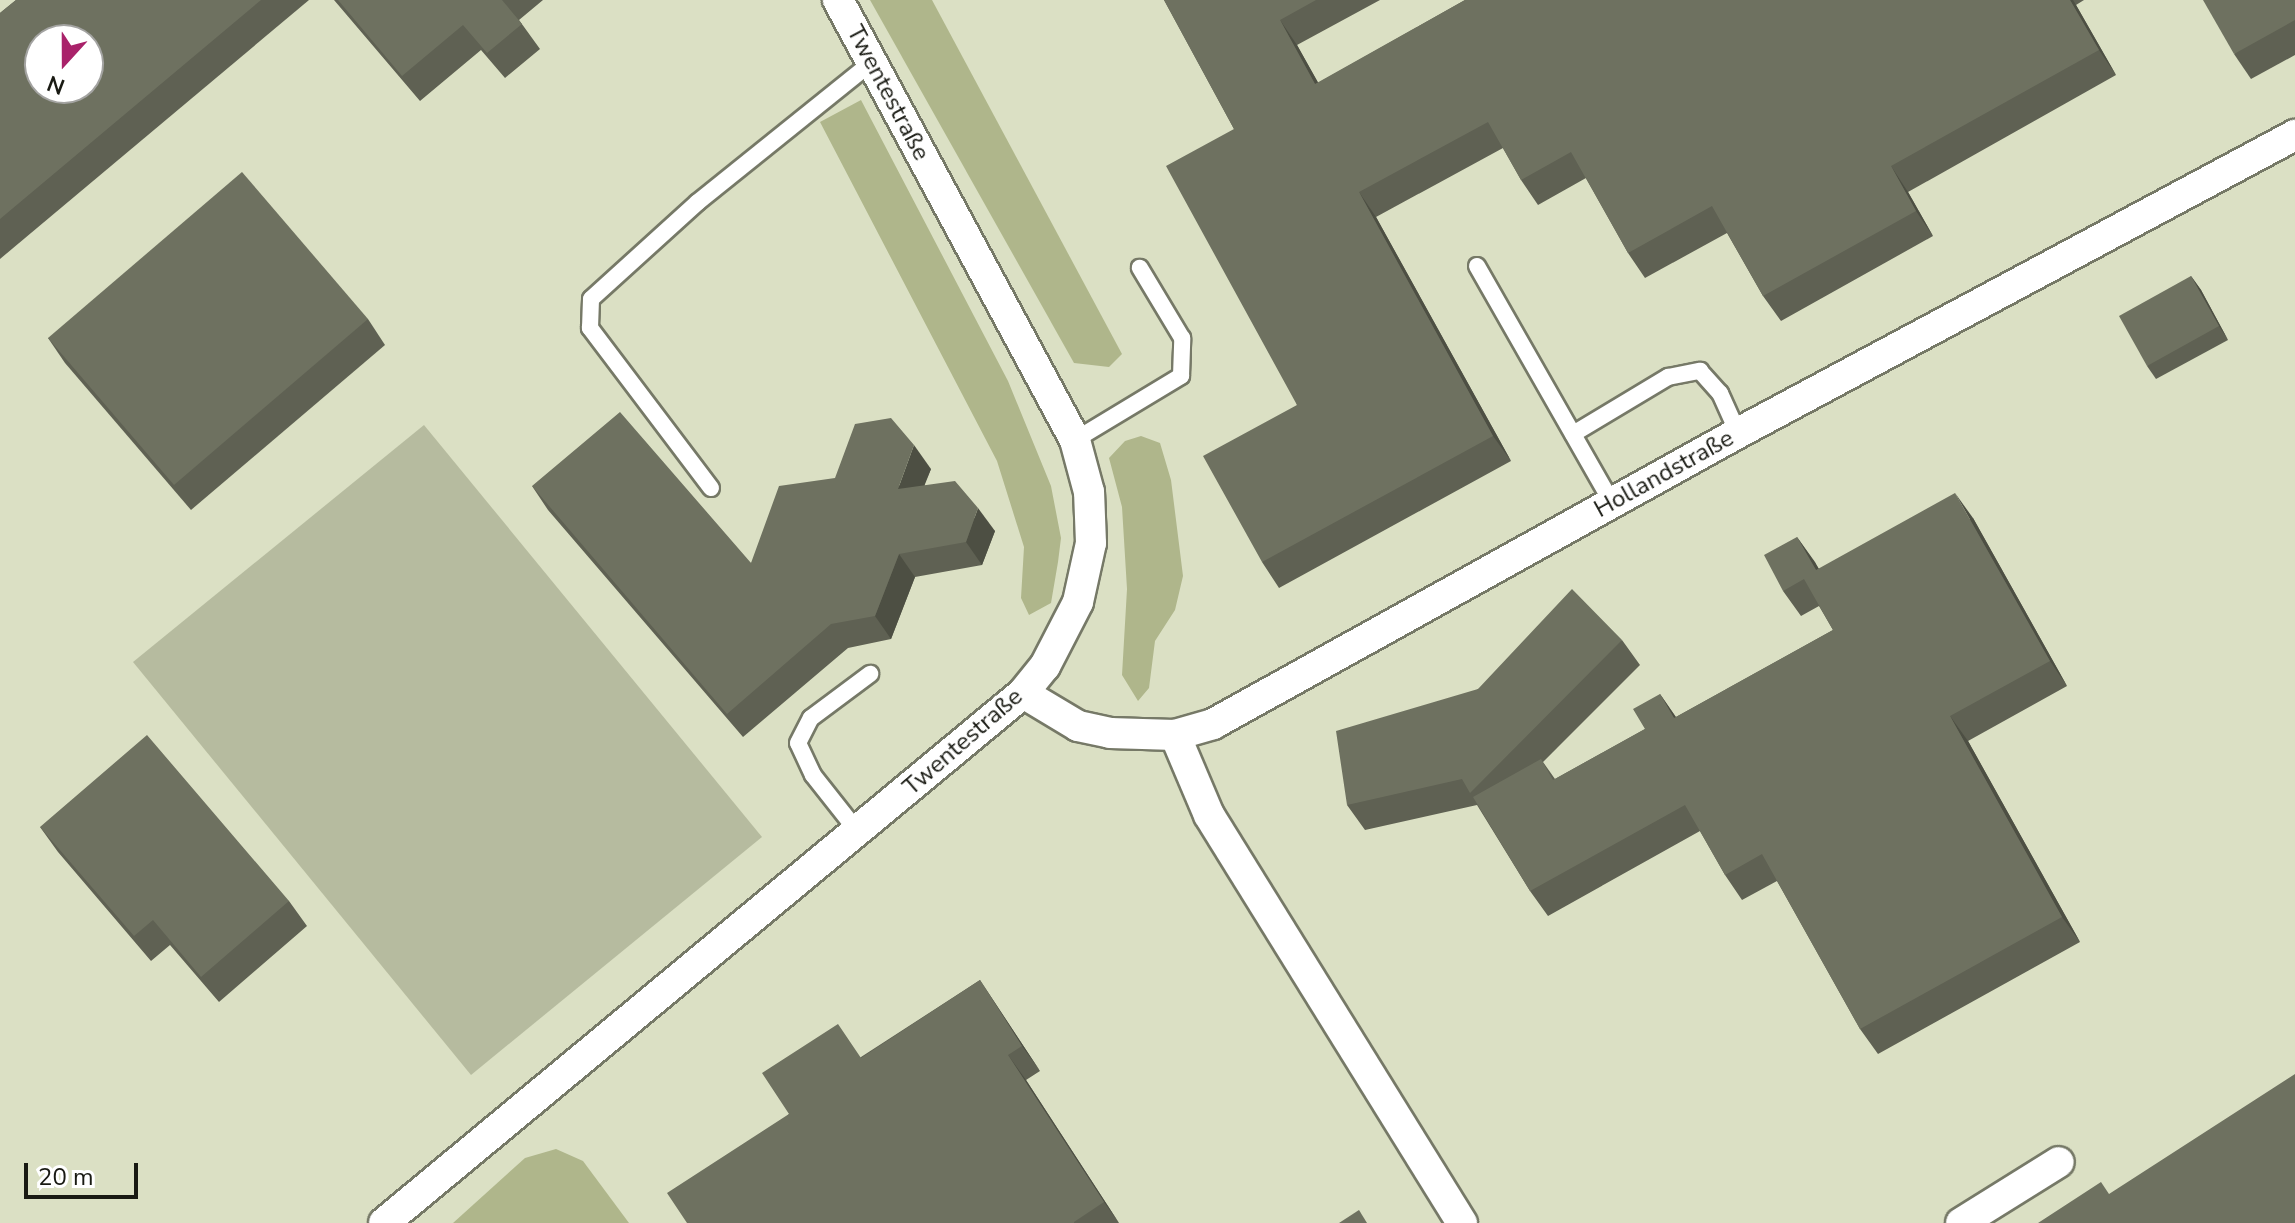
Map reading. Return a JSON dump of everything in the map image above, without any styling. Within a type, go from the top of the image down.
[{"type":"street","name":"Twentestraße","points":[[384,1223],[1023,693],[1045,666],[1078,602],[1091,543],[1089,492],[1075,440],[838,0]]},
{"type":"street","name":"Hollandstraße","points":[[1023,693],[1078,726],[1146,737],[1175,735],[1213,724],[1738,433],[2295,135]]},
{"type":"street","points":[[1175,735],[1209,815],[1462,1223]]},
{"type":"street","points":[[1961,1223],[2059,1162]]},
{"type":"lane","points":[[711,488],[590,328],[591,299],[698,202],[872,62]]},
{"type":"lane","points":[[1477,266],[1612,503]]},
{"type":"lane","points":[[1075,440],[1181,376],[1182,338],[1140,268]]},
{"type":"lane","points":[[1573,434],[1668,377],[1700,371],[1720,393],[1738,433]]},
{"type":"lane","points":[[858,832],[813,775],[798,743],[811,718],[870,674]]},
{"type":"shaded area","points":[[0,0],[2295,0],[2295,1223],[0,1223]]},
{"type":"shaded area","points":[[870,0],[932,0],[1122,354],[1109,367],[1074,363]]},
{"type":"shaded area","points":[[861,100],[1008,381],[1051,486],[1061,538],[1058,562],[1051,603],[1029,615],[1021,598],[1024,547],[997,461],[820,122]]},
{"type":"shaded area","points":[[424,425],[762,837],[471,1075],[133,662]]},
{"type":"shaded area","points":[[1141,436],[1160,443],[1171,480],[1183,576],[1175,610],[1155,641],[1149,688],[1138,701],[1122,675],[1127,589],[1122,507],[1109,458],[1125,441]]},
{"type":"shaded area","points":[[556,1149],[583,1161],[629,1223],[453,1223],[525,1158]]},
{"type":"building","points":[[16,0],[261,0],[0,219],[0,13]]},
{"type":"building","points":[[338,0],[502,0],[522,24],[487,53],[463,25],[402,76]]},
{"type":"building","points":[[1164,0],[1316,0],[1280,20],[1315,84],[1465,0],[2070,0],[2099,50],[1891,166],[1916,211],[1763,296],[1712,206],[1628,253],[1571,152],[1521,180],[1488,122],[1359,192],[1493,436],[1262,562],[1203,456],[1297,405],[1166,166],[1234,129]]},
{"type":"building","points":[[2203,0],[2295,0],[2295,20],[2234,54]]},
{"type":"building","points":[[242,172],[368,319],[174,485],[48,338]]},
{"type":"building","points":[[2191,276],[2219,326],[2147,366],[2119,316]]},
{"type":"building","points":[[620,412],[751,563],[779,486],[835,478],[855,424],[891,418],[914,445],[898,489],[955,481],[978,508],[966,542],[899,554],[875,616],[831,624],[727,714],[532,486]]},
{"type":"building","points":[[1955,493],[2050,661],[1950,716],[2062,917],[1860,1029],[1762,854],[1725,875],[1685,805],[1530,891],[1473,797],[1541,759],[1553,780],[1645,729],[1633,709],[1660,694],[1674,718],[1833,630],[1804,579],[1783,591],[1764,555],[1797,537],[1816,570]]},
{"type":"building","points":[[1572,589],[1622,640],[1470,793],[1462,779],[1347,805],[1336,731],[1478,689]]},
{"type":"building","points":[[147,735],[289,901],[201,977],[153,920],[134,936],[40,827]]},
{"type":"building","points":[[980,980],[1022,1046],[1008,1055],[1104,1202],[1074,1223],[687,1223],[667,1193],[789,1114],[762,1073],[838,1024],[861,1058]]},
{"type":"building","points":[[2295,1074],[2295,1223],[2038,1223],[2101,1182],[2109,1194]]},
{"type":"building","points":[[1359,1210],[1367,1223],[1339,1223]]}]
